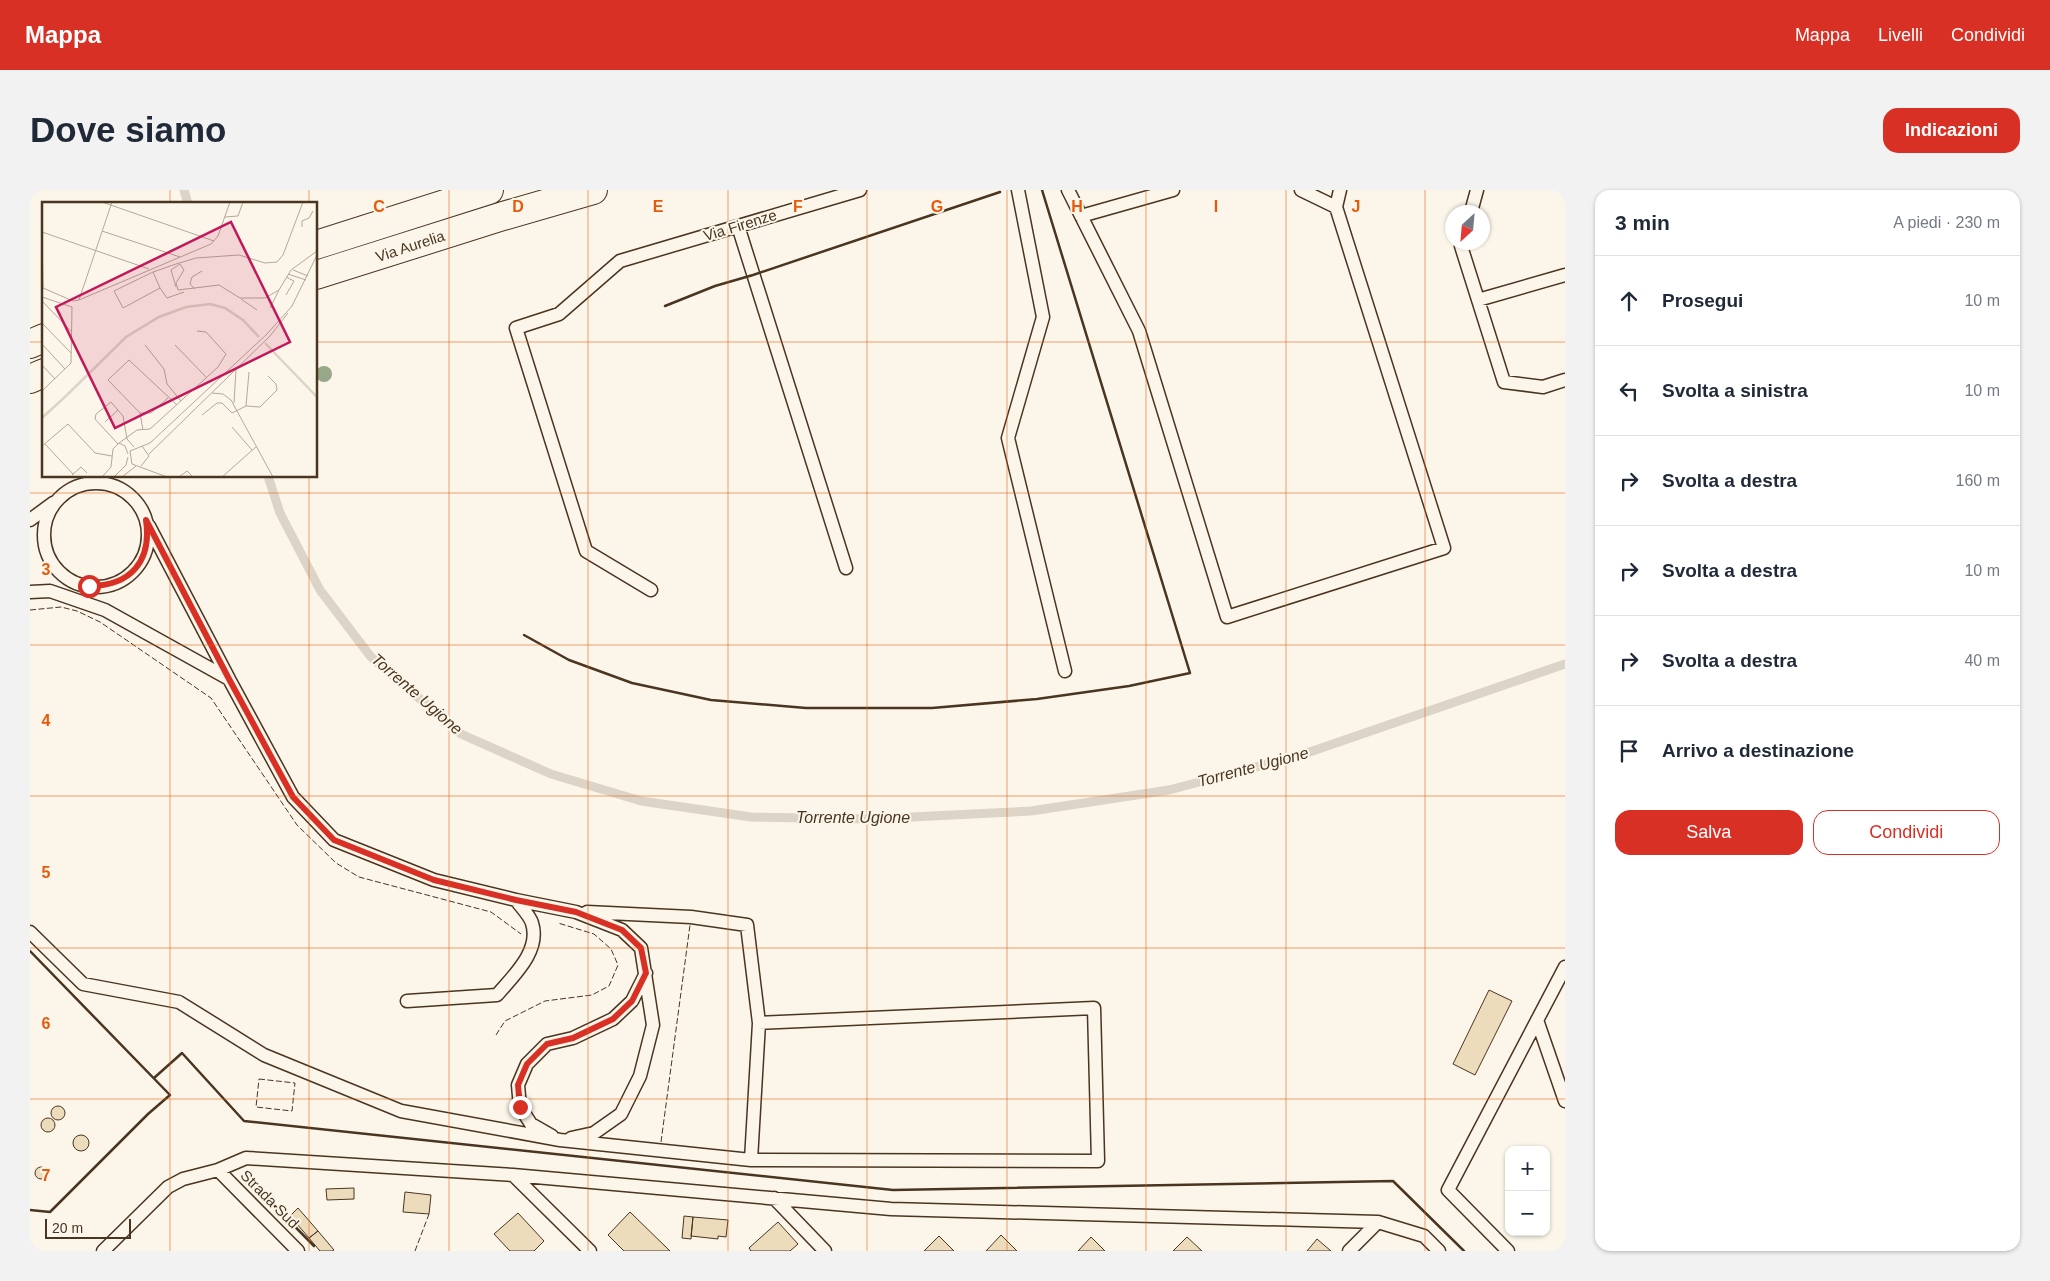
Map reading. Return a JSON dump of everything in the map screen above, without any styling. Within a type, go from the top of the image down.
[{"type":"main road","name":"Via Aurelia","points":[[318,244],[489,190]]},
{"type":"main road","name":"Via Aurelia","points":[[318,274],[503,216],[593,190]]},
{"type":"main road","points":[[30,344],[42,339]]},
{"type":"main road","points":[[30,379],[42,374]]},
{"type":"lane","name":"Via Firenze","points":[[651,590],[586,551],[516,328],[559,314],[620,261],[860,190]]},
{"type":"lane","points":[[1018,190],[1043,317],[1008,438],[1065,671]]},
{"type":"lane","points":[[1068,190],[1140,331],[1227,617],[1444,548],[1336,207],[1340,190]]},
{"type":"lane","points":[[1081,216],[1173,190]]},
{"type":"lane","points":[[1301,190],[1336,207]]},
{"type":"lane","points":[[1472,205],[1477,190]]},
{"type":"lane","points":[[738,226],[846,568]]},
{"type":"lane","points":[[1462,250],[1504,382],[1543,387],[1565,380]]},
{"type":"lane","points":[[1478,300],[1565,275]]},
{"type":"lane","points":[[30,520],[73,488],[88,484],[110,485],[130,495],[140,506],[229,679],[293,797],[334,840],[434,880],[516,900],[576,912],[691,917],[747,926],[759,1023],[751,1160]]},
{"type":"lane","points":[[61,497],[51,509],[46,522],[44,536],[47,551],[53,563],[63,575],[75,582],[89,586],[104,586],[118,582],[130,574],[140,563],[146,549],[148,534],[146,520]]},
{"type":"lane","points":[[30,592],[50,591],[105,610],[229,679]]},
{"type":"lane","points":[[407,1001],[497,995],[518,972],[533,946],[532,923],[516,900]]},
{"type":"lane","points":[[576,912],[622,930],[641,948],[646,973],[653,1025],[640,1076],[621,1114],[594,1133],[560,1140],[531,1124],[520,1107],[518,1085],[527,1064],[547,1044],[573,1038],[613,1019],[632,1001],[646,973]]},
{"type":"lane","points":[[30,932],[82,984],[179,1002],[264,1055],[402,1111],[560,1140],[751,1160],[1098,1161],[1094,1008],[759,1023]]},
{"type":"lane","points":[[1508,1251],[1448,1190],[1565,967]]},
{"type":"lane","points":[[1537,1020],[1565,1101]]},
{"type":"lane","points":[[103,1251],[168,1187],[184,1178],[218,1170],[246,1158],[513,1175],[891,1210],[1378,1222],[1424,1236],[1439,1251]]},
{"type":"lane","name":"Strada Sud","points":[[218,1170],[298,1251]]},
{"type":"lane","points":[[513,1175],[590,1251]]},
{"type":"lane","points":[[774,1198],[825,1251]]},
{"type":"lane","points":[[1349,1251],[1378,1222]]},
{"type":"building","points":[[1489,990],[1512,1001],[1475,1075],[1453,1064]]},
{"type":"building","points":[[58,1106],[63,1108],[65,1113],[63,1118],[58,1120],[53,1118],[51,1113],[53,1108]]},
{"type":"building","points":[[48,1118],[53,1120],[55,1125],[53,1130],[48,1132],[43,1130],[41,1125],[43,1120]]},
{"type":"building","points":[[81,1135],[89,1143],[81,1151],[73,1143]]},
{"type":"building","points":[[43,1167],[46,1168],[46,1178],[39,1179],[36,1178],[35,1171],[36,1168]]},
{"type":"building","points":[[354,1188],[354,1199],[327,1200],[326,1189]]},
{"type":"building","points":[[405,1192],[431,1195],[429,1214],[403,1212]]},
{"type":"building","points":[[298,1208],[318,1231],[309,1238],[290,1216]]},
{"type":"building","points":[[630,1212],[670,1251],[624,1251],[608,1235]]},
{"type":"building","points":[[518,1213],[544,1241],[534,1251],[510,1251],[494,1234]]},
{"type":"building","points":[[684,1216],[693,1217],[691,1239],[682,1238]]},
{"type":"building","points":[[693,1217],[728,1220],[726,1237],[718,1236],[718,1239],[691,1236]]},
{"type":"building","points":[[778,1222],[798,1244],[790,1251],[751,1251],[749,1248]]},
{"type":"building","points":[[318,1231],[334,1250],[320,1251],[309,1238]]},
{"type":"building","points":[[1001,1235],[1017,1251],[986,1251]]},
{"type":"building","points":[[939,1236],[954,1251],[924,1251]]},
{"type":"building","points":[[1091,1237],[1105,1251],[1078,1251]]},
{"type":"building","points":[[1187,1237],[1202,1251],[1173,1251]]},
{"type":"building","points":[[1317,1239],[1331,1251],[1307,1251]]},
{"type":"waterway","name":"Torrente Ugione","points":[[184,190],[187,202]]},
{"type":"waterway","name":"Torrente Ugione","points":[[269,478],[280,513],[320,590],[371,657],[461,734],[551,774],[641,801],[751,817],[871,819],[1031,811],[1169,790],[1301,755],[1565,664]]},
{"type":"fence","points":[[30,610],[61,607],[77,611],[100,622],[211,698],[297,825],[336,863],[359,877],[491,912],[521,934]]},
{"type":"fence","points":[[496,1035],[505,1021],[545,1001],[592,995],[609,986],[618,965],[611,949],[594,934],[558,923]]},
{"type":"fence","points":[[661,1142],[690,925]]},
{"type":"fence","points":[[259,1079],[295,1083],[292,1111],[256,1107],[259,1079]]},
{"type":"fence","points":[[415,1251],[429,1214]]},
{"type":"wall","points":[[524,635],[569,660],[632,683],[711,700],[806,708],[932,708],[1037,699],[1129,686],[1190,673],[1042,190]]},
{"type":"wall","points":[[665,306],[715,286],[1000,192]]},
{"type":"wall","points":[[30,951],[170,1095],[148,1114],[50,1212],[30,1210]]},
{"type":"wall","points":[[154,1078],[182,1053],[244,1121],[893,1190],[1393,1181],[1464,1251]]},
{"type":"wall","points":[[258,1189],[314,1246]]},
{"type":"route","points":[[89,586],[104,586],[118,582],[130,574],[140,563],[146,549],[148,534],[146,520],[293,797],[334,840],[434,880],[576,912],[622,930],[641,948],[646,973],[632,1001],[613,1019],[573,1038],[547,1044],[527,1064],[518,1085],[520,1107]]}]
